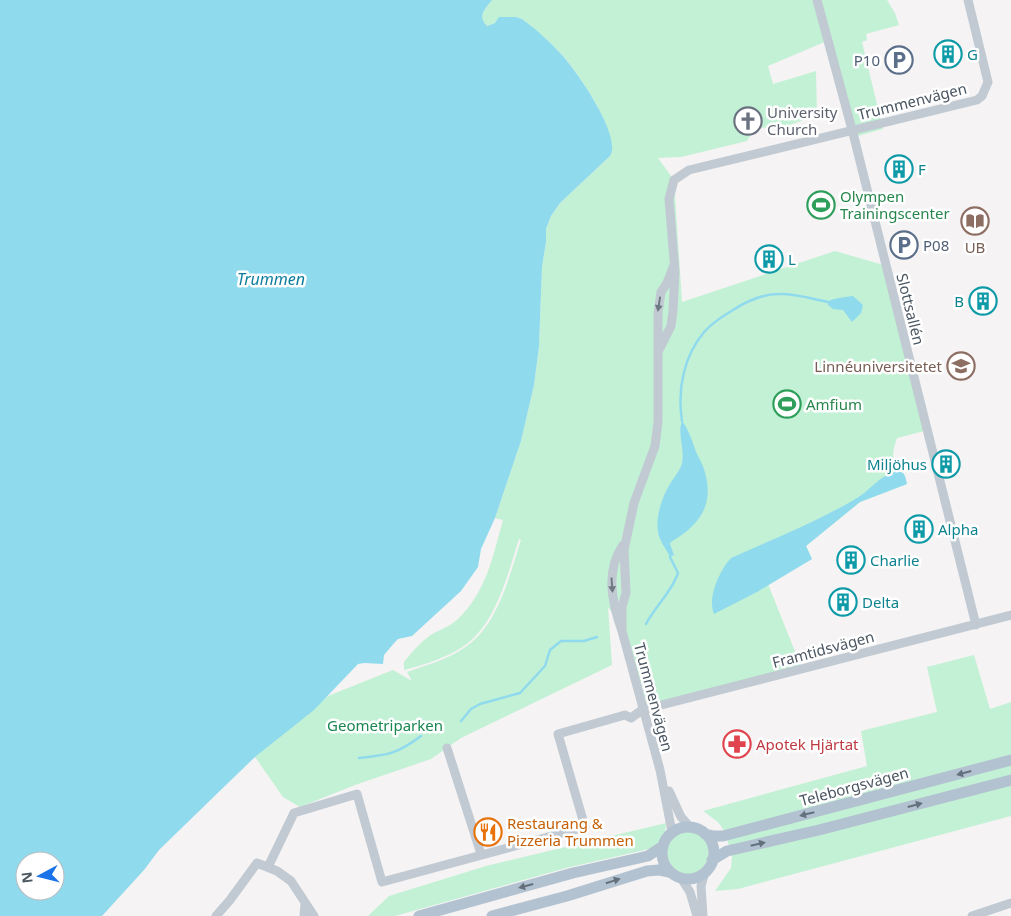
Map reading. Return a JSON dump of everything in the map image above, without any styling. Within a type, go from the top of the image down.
[{"type":"main road","name":"Teleborgsvägen","points":[[705,834],[722,836],[1011,760]]},
{"type":"main road","points":[[712,860],[727,852],[1011,780]]},
{"type":"main road","points":[[492,916],[567,896],[647,871],[661,870],[676,876],[694,878],[705,872],[712,860],[712,846],[705,834],[691,828],[682,828],[672,832],[666,838],[663,846],[663,861],[676,876]]},
{"type":"main road","points":[[419,916],[564,876],[648,856],[663,846]]},
{"type":"street","name":"Slottsallén","points":[[817,0],[852,130],[976,625]]},
{"type":"street","name":"Trummenvägen","points":[[659,350],[672,319],[674,262],[669,199],[674,180],[689,170],[977,100],[986,90],[988,82],[968,0]]},
{"type":"street","name":"Trummenvägen","points":[[622,631],[622,607],[626,593],[624,560],[626,540],[634,503],[655,446],[658,422],[658,313],[661,292],[667,283],[674,262]]},
{"type":"street","name":"Trummenvägen","points":[[626,540],[612,571],[611,581],[615,613],[622,631],[642,710],[660,770],[672,832]]},
{"type":"street","name":"Framtidsvägen","points":[[481,854],[584,827],[558,734],[625,715],[631,718],[642,710],[1011,616]]},
{"type":"street","points":[[268,867],[294,813],[357,794],[382,882],[481,854],[447,748]]},
{"type":"street","name":"Trummenvägen","points":[[660,770],[681,817],[691,828]]},
{"type":"street","points":[[216,916],[257,863],[268,867],[291,881],[314,916]]},
{"type":"street","points":[[703,916],[701,886],[705,872]]},
{"type":"street","points":[[676,876],[690,892],[698,916]]},
{"type":"street","points":[[304,916],[305,903]]},
{"type":"street","points":[[972,916],[1011,903]]},
{"type":"green space","name":"Geometriparken","points":[[492,0],[887,0],[895,13],[899,25],[866,34],[867,40],[862,42],[883,129],[854,137],[827,41],[768,66],[773,84],[816,71],[817,115],[779,129],[756,127],[747,141],[681,157],[658,158],[674,180],[682,302],[835,251],[887,266],[928,430],[897,438],[893,454],[894,459],[905,476],[907,484],[860,502],[806,546],[812,559],[768,584],[802,669],[647,705],[626,633],[608,607],[612,665],[461,738],[431,759],[355,785],[300,807],[283,797],[255,757],[328,696],[393,670],[412,681],[407,672],[451,656],[476,639],[486,627],[501,600],[521,540],[519,539],[506,581],[494,609],[478,633],[468,643],[446,656],[404,670],[404,662],[414,650],[434,633],[457,620],[467,609],[482,586],[496,547],[503,520],[495,518],[521,441],[534,385],[539,347],[542,267],[546,229],[551,216],[560,203],[610,156],[609,133],[603,119],[587,89],[569,63],[553,45],[522,19],[516,17],[497,21],[487,26],[482,16]]},
{"type":"green space","points":[[974,655],[990,709],[1011,702],[1011,816],[738,889],[715,891],[731,868],[732,857],[725,832],[718,822],[703,811],[867,766],[861,731],[937,712],[927,667]]},
{"type":"green space","points":[[666,823],[665,835],[656,845],[649,849],[566,868],[395,916],[368,916],[389,896],[486,866]]},
{"type":"green space","points":[[692,832],[700,835],[706,841],[709,853],[706,865],[700,871],[684,874],[676,871],[670,865],[667,849],[670,841],[676,835]]},
{"type":"water","name":"Trummen","points":[[0,0],[492,0],[482,16],[487,26],[495,23],[499,17],[516,17],[522,19],[548,41],[569,63],[587,89],[604,120],[610,134],[612,147],[610,156],[560,203],[551,216],[546,229],[542,267],[539,347],[534,385],[521,441],[495,518],[481,549],[478,567],[461,591],[412,636],[398,639],[395,642],[384,655],[383,664],[358,664],[314,710],[255,757],[159,850],[144,870],[102,916],[0,916]]},
{"type":"water","points":[[853,296],[863,305],[861,313],[852,322],[843,310],[833,309],[828,305],[828,301]]},
{"type":"water","points":[[682,421],[704,469],[708,493],[703,512],[698,520],[671,542],[674,555],[670,557],[660,539],[657,523],[664,495],[682,463],[683,452],[680,431]]},
{"type":"water","points":[[902,471],[907,484],[860,502],[806,546],[812,559],[757,592],[714,614],[712,607],[713,592],[723,569],[731,558],[826,515],[857,498],[883,477]]},
{"type":"waterway","points":[[682,421],[682,385],[687,362],[698,340],[715,322],[744,304],[767,295],[791,294],[828,302]]},
{"type":"waterway","points":[[646,624],[672,586],[678,573],[670,557]]},
{"type":"waterway","points":[[461,721],[471,709],[480,704],[520,693],[545,666],[550,650],[561,641],[584,641],[597,637]]},
{"type":"waterway","points":[[359,758],[392,753],[421,736]]},
{"type":"place","name":"G","points":[[948,54]]},
{"type":"place","name":"P10","points":[[899,60]]},
{"type":"place","name":"University Church","points":[[748,121]]},
{"type":"place","name":"F","points":[[899,169]]},
{"type":"place","name":"Olympen Trainingscenter","points":[[821,205]]},
{"type":"place","name":"UB","points":[[975,221]]},
{"type":"place","name":"P08","points":[[904,245]]},
{"type":"place","name":"L","points":[[769,259]]},
{"type":"place","name":"B","points":[[983,301]]},
{"type":"place","name":"Linnéuniversitetet","points":[[961,366]]},
{"type":"place","name":"Amfium","points":[[787,404]]},
{"type":"place","name":"Miljöhus","points":[[946,464]]},
{"type":"place","name":"Alpha","points":[[919,529]]},
{"type":"place","name":"Charlie","points":[[851,560]]},
{"type":"place","name":"Delta","points":[[843,602]]},
{"type":"place","name":"Apotek Hjärtat","points":[[737,744]]},
{"type":"place","name":"Restaurang & Pizzeria Trummen","points":[[488,832]]}]
